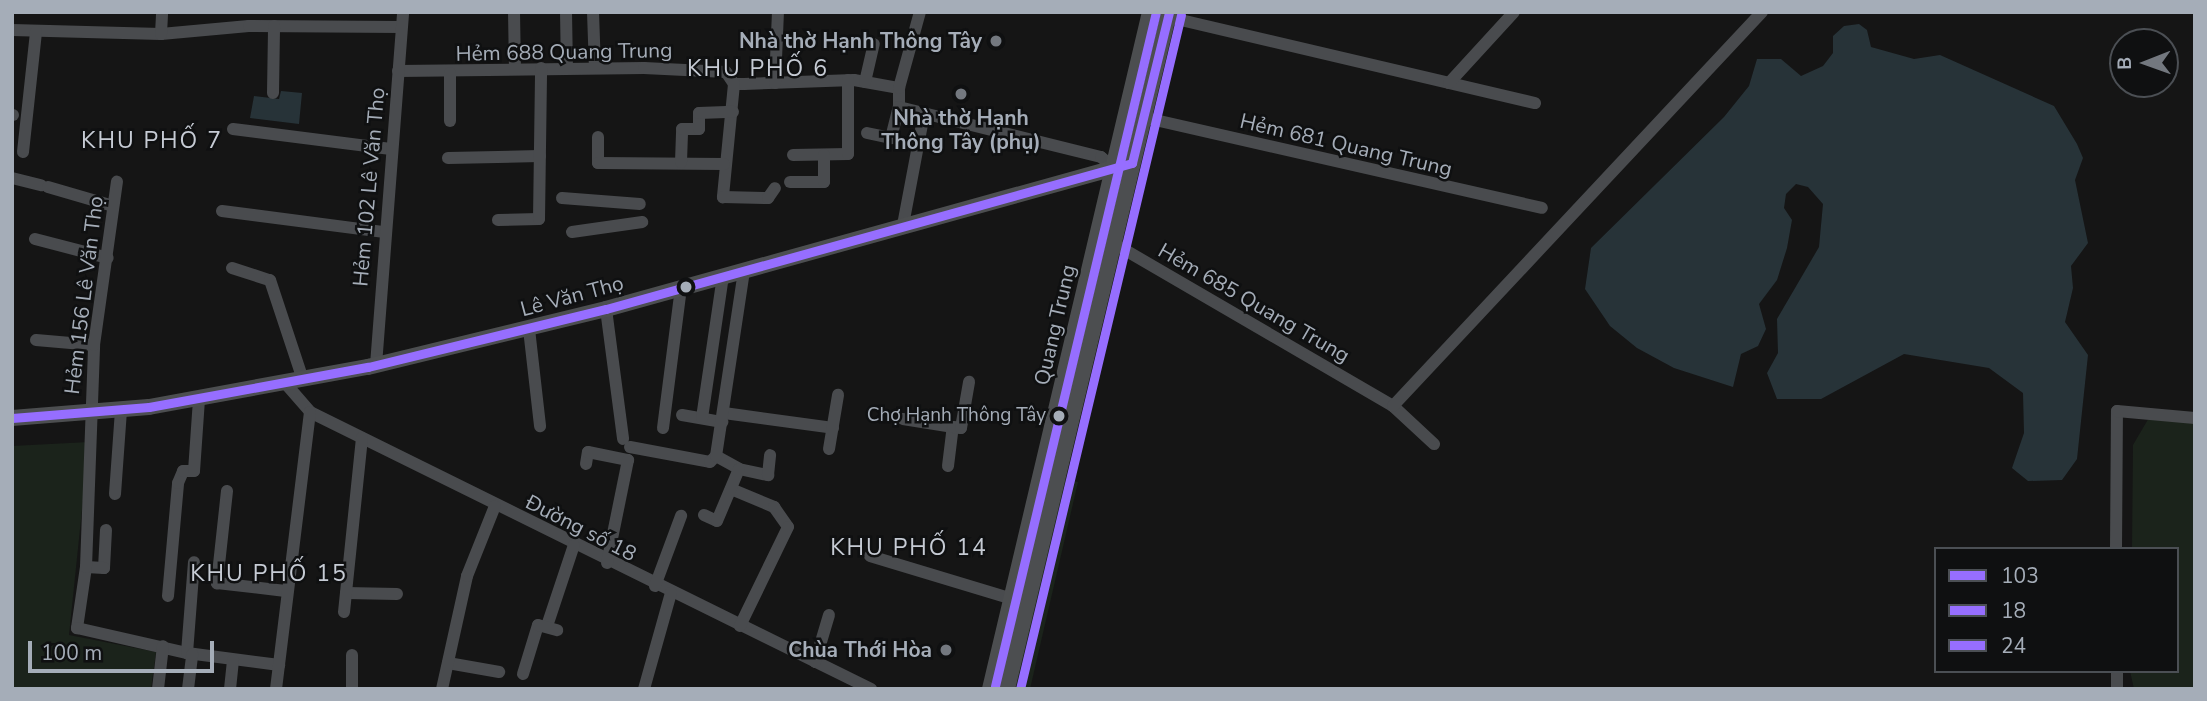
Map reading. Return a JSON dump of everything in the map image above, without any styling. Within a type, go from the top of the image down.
[{"type":"main road","name":"Quang Trung","points":[[1007,689],[1114,167],[1150,12]]},
{"type":"main road","name":"Quang Trung","points":[[990,689],[1012,599],[1112,243],[1169,15]]},
{"type":"main road","name":"Lê Văn Thọ","points":[[12,418],[90,413],[199,400],[376,365],[606,309],[1132,163]]},
{"type":"street","points":[[162,12],[162,34]]},
{"type":"street","points":[[248,26],[249,12]]},
{"type":"street","name":"Hẻm 102 Lê Văn Thọ","points":[[376,365],[383,232],[403,12]]},
{"type":"street","points":[[514,12],[516,68]]},
{"type":"street","points":[[566,12],[567,67]]},
{"type":"street","points":[[593,12],[595,68]]},
{"type":"street","points":[[775,83],[778,12]]},
{"type":"street","points":[[867,133],[891,138],[899,107],[899,88],[920,12]]},
{"type":"street","points":[[1449,83],[1514,12]]},
{"type":"street","points":[[1393,406],[1762,12]]},
{"type":"street","points":[[1169,15],[1535,103]]},
{"type":"street","points":[[12,30],[162,34],[248,26],[401,27]]},
{"type":"street","points":[[274,26],[274,93]]},
{"type":"street","points":[[23,152],[36,32]]},
{"type":"street","points":[[865,82],[874,44]]},
{"type":"street","name":"Hẻm 688 Quang Trung","points":[[398,71],[450,73],[567,67],[726,72],[734,84],[848,80],[899,88]]},
{"type":"street","points":[[498,220],[539,219],[541,68]]},
{"type":"street","points":[[450,73],[450,121]]},
{"type":"street","points":[[793,155],[848,154],[848,80]]},
{"type":"street","points":[[734,84],[733,113],[724,164],[723,197],[768,198],[775,188]]},
{"type":"street","points":[[899,107],[1101,157],[1114,167]]},
{"type":"street","points":[[681,162],[682,129],[699,129],[699,113],[733,113]]},
{"type":"street","points":[[902,225],[924,114]]},
{"type":"street","name":"Hẻm 681 Quang Trung","points":[[1142,117],[1542,208]]},
{"type":"street","points":[[233,129],[391,149]]},
{"type":"street","points":[[598,137],[598,163],[639,161],[724,164]]},
{"type":"street","points":[[790,182],[824,182],[824,155]]},
{"type":"street","points":[[448,158],[540,156]]},
{"type":"street","points":[[12,178],[113,206]]},
{"type":"street","name":"Hẻm 156 Lê Văn Thọ","points":[[117,182],[94,345],[86,567],[77,628],[163,646]]},
{"type":"street","points":[[562,198],[640,204]]},
{"type":"street","points":[[222,211],[383,232]]},
{"type":"street","points":[[572,232],[642,222]]},
{"type":"street","points":[[36,239],[108,258]]},
{"type":"street","name":"Hẻm 685 Quang Trung","points":[[1112,243],[1377,396],[1393,406],[1434,444]]},
{"type":"street","points":[[232,268],[270,280],[303,380]]},
{"type":"street","points":[[586,464],[588,452],[627,449],[710,462],[716,456],[744,270]]},
{"type":"street","points":[[702,418],[723,276]]},
{"type":"street","points":[[663,428],[681,288]]},
{"type":"street","points":[[606,309],[627,449],[607,563]]},
{"type":"street","points":[[529,329],[540,426]]},
{"type":"street","points":[[36,340],[94,345]]},
{"type":"street","points":[[903,419],[961,428],[969,382]]},
{"type":"street","name":"Đường số 18","points":[[286,384],[310,412],[607,563],[871,689]]},
{"type":"street","points":[[829,449],[838,395]]},
{"type":"street","points":[[168,596],[178,483],[183,471],[194,471],[199,400]]},
{"type":"street","points":[[115,494],[121,410]]},
{"type":"street","points":[[2116,547],[2116,411],[2195,418]]},
{"type":"street","points":[[276,689],[310,412]]},
{"type":"street","points":[[682,415],[833,428]]},
{"type":"street","points":[[948,466],[953,427]]},
{"type":"street","points":[[344,612],[362,438]]},
{"type":"street","points":[[716,456],[739,469],[768,475],[770,455]]},
{"type":"street","points":[[704,515],[717,521],[739,469]]},
{"type":"street","points":[[732,489],[774,507],[788,527],[740,626]]},
{"type":"street","points":[[227,491],[217,583],[286,591]]},
{"type":"street","points":[[442,689],[467,576],[495,506]]},
{"type":"street","points":[[655,586],[681,516]]},
{"type":"street","points":[[86,567],[104,568],[106,530]]},
{"type":"street","points":[[523,674],[538,625],[552,628],[574,545]]},
{"type":"street","points":[[870,556],[1012,599]]},
{"type":"street","points":[[188,689],[194,562]]},
{"type":"street","points":[[346,593],[397,594]]},
{"type":"street","points":[[644,689],[671,593]]},
{"type":"street","points":[[815,662],[830,615]]},
{"type":"street","points":[[158,689],[163,646],[190,653],[279,666]]},
{"type":"street","points":[[352,655],[352,689]]},
{"type":"street","points":[[230,689],[233,660]]},
{"type":"street","points":[[449,663],[499,672]]},
{"type":"shaded area","points":[[1859,24],[1867,30],[1871,47],[1914,59],[1940,55],[2054,106],[2077,144],[2083,158],[2075,180],[2088,243],[2071,266],[2073,288],[2065,322],[2088,355],[2077,459],[2062,480],[2028,481],[2012,468],[2024,433],[2023,393],[1989,368],[1904,354],[1821,399],[1777,399],[1767,373],[1778,353],[1777,319],[1819,247],[1823,204],[1808,187],[1796,184],[1786,194],[1784,208],[1792,220],[1787,248],[1777,280],[1759,304],[1766,329],[1758,346],[1741,354],[1733,387],[1674,368],[1637,348],[1610,326],[1585,289],[1591,248],[1724,117],[1749,86],[1757,59],[1781,59],[1801,76],[1823,66],[1833,53],[1833,36],[1844,26]]},
{"type":"shaded area","points":[[281,91],[302,93],[299,124],[250,118],[254,96],[279,99]]},
{"type":"shaded area","points":[[2150,416],[2195,421],[2195,689],[2134,689],[2130,673],[2179,673],[2179,547],[2132,547],[2133,445]]},
{"type":"shaded area","points":[[89,442],[69,635],[156,652],[151,689],[12,689],[12,446]]},
{"type":"shaded area","points":[[1065,479],[1078,482],[1030,689],[1014,689]]},
{"type":"transit line","name":"24","points":[[995,686],[1156,12]]},
{"type":"transit line","name":"103","points":[[12,418],[149,407],[368,367],[606,309],[1132,163],[1169,12]]},
{"type":"transit line","name":"18","points":[[1020,689],[1181,15]]},
{"type":"place","name":"Nhà thờ Hạnh Thông Tây","points":[[996,41]]},
{"type":"place","name":"Nhà thờ Hạnh Thông Tây (phụ)","points":[[961,94]]},
{"type":"place","name":"Chợ Hạnh Thông Tây","points":[[1059,416]]},
{"type":"place","name":"Chùa Thới Hòa","points":[[946,650]]},
{"type":"district","name":"KHU PHỐ 6","points":[[758,69]]},
{"type":"district","name":"KHU PHỐ 7","points":[[152,141]]},
{"type":"district","name":"KHU PHỐ 14","points":[[909,548]]},
{"type":"district","name":"KHU PHỐ 15","points":[[269,574]]}]
